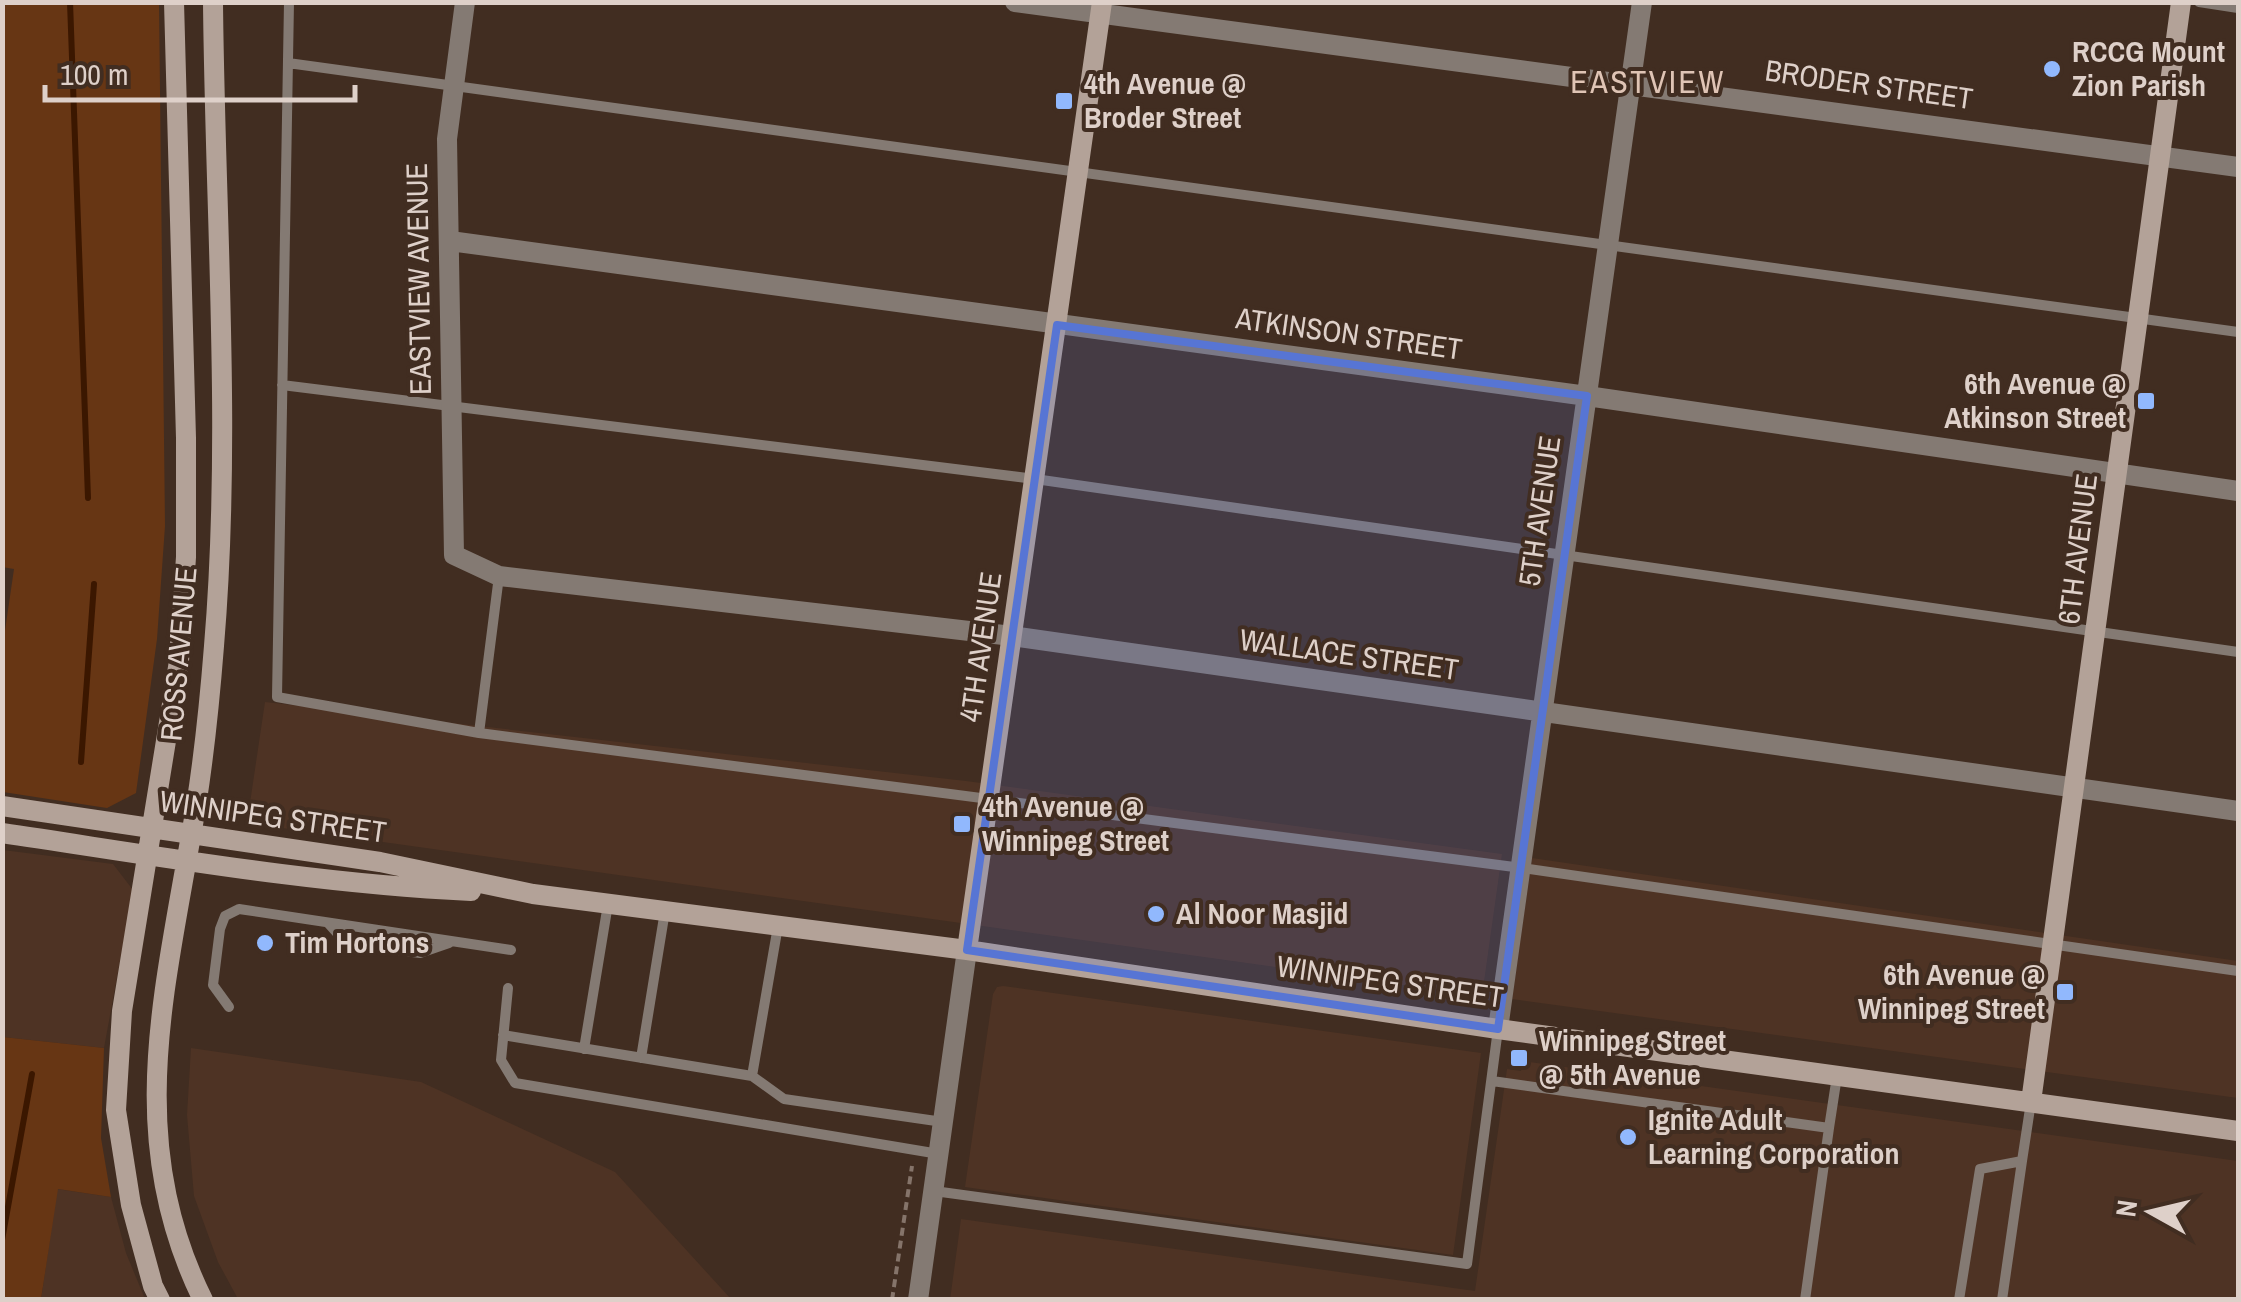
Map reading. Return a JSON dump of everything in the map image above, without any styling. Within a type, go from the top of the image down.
[{"type":"main road","name":"ROSS AVENUE","points":[[160,1300],[131,1205],[116,1110],[122,1011],[154,830],[178,661],[186,557],[174,2]]},
{"type":"main road","name":"ROSS AVENUE","points":[[203,1300],[186,1266],[164,1191],[154,1104],[158,1026],[192,834],[214,645],[222,438],[212,2]]},
{"type":"main road","name":"6TH AVENUE","points":[[2031,1102],[2181,2]]},
{"type":"main road","name":"4TH AVENUE","points":[[967,950],[1101,8]]},
{"type":"main road","name":"WINNIPEG STREET","points":[[2,806],[380,862],[533,894],[967,950],[1498,1029],[2238,1131]]},
{"type":"main road","name":"WINNIPEG STREET","points":[[2,833],[186,862],[395,888],[533,894]]},
{"type":"street","name":"EASTVIEW AVENUE","points":[[454,555],[447,138],[465,2]]},
{"type":"street","name":"BRODER STREET","points":[[1015,2],[1101,8],[2238,167]]},
{"type":"street","name":"5TH AVENUE","points":[[1498,1029],[1642,2]]},
{"type":"street","name":"ATKINSON STREET","points":[[450,241],[1587,396],[2238,491]]},
{"type":"street","name":"WALLACE STREET","points":[[454,555],[499,576],[1012,636],[2238,812]]},
{"type":"street","name":"4TH AVENUE","points":[[918,1300],[967,950]]},
{"type":"lane","points":[[289,2],[276,697],[480,733],[1522,868],[2238,971]]},
{"type":"lane","points":[[2199,2],[2238,8]]},
{"type":"lane","points":[[288,63],[2238,332]]},
{"type":"lane","points":[[282,384],[1035,479],[2238,652]]},
{"type":"lane","points":[[480,733],[499,576]]},
{"type":"lane","points":[[584,1048],[608,904]]},
{"type":"lane","points":[[228,1007],[214,986],[220,928],[225,916],[239,910],[510,950]]},
{"type":"lane","points":[[641,1058],[665,911]]},
{"type":"lane","points":[[328,923],[346,943],[420,953],[454,942]]},
{"type":"lane","points":[[752,1076],[778,926]]},
{"type":"lane","points":[[508,988],[501,1060],[514,1083],[939,1154]]},
{"type":"lane","points":[[933,1191],[1468,1264],[1498,1029]]},
{"type":"lane","points":[[504,1036],[752,1076],[784,1099],[943,1122]]},
{"type":"lane","points":[[1805,1300],[1837,1075]]},
{"type":"lane","points":[[1492,1081],[1830,1128]]},
{"type":"lane","points":[[2002,1300],[2031,1102]]},
{"type":"lane","points":[[1959,1300],[1980,1169],[2022,1161]]},
{"type":"path","points":[[892,1300],[914,1150]]},
{"type":"highlighted area","points":[[1057,325],[1587,396],[1498,1029],[967,950]]},
{"type":"shaded area","points":[[3,2],[159,3],[165,526],[157,639],[136,793],[107,808],[3,792],[2,651],[14,569],[2,567]]},
{"type":"shaded area","points":[[265,702],[966,781],[1502,854],[1482,996],[247,823]]},
{"type":"shaded area","points":[[3,850],[113,864],[133,890],[104,1048],[3,1037]]},
{"type":"shaded area","points":[[1532,858],[2238,961],[2238,1098],[1512,999]]},
{"type":"shaded area","points":[[1003,986],[1481,1053],[1453,1255],[965,1187],[993,994]]},
{"type":"shaded area","points":[[3,1037],[104,1048],[101,1138],[111,1197],[58,1189],[41,1299],[3,1299]]},
{"type":"shaded area","points":[[191,1048],[421,1082],[615,1172],[731,1299],[238,1299],[218,1262],[194,1196],[187,1115]]},
{"type":"shaded area","points":[[1523,1061],[2238,1161],[2238,1299],[950,1300],[961,1219],[1475,1291],[1507,1069],[1521,1071]]},
{"type":"shaded area","points":[[57,1189],[111,1197],[126,1253],[145,1299],[41,1300]]},
{"type":"waterway","points":[[70,2],[88,498]]},
{"type":"waterway","points":[[81,762],[94,584]]},
{"type":"waterway","points":[[2,1240],[32,1074]]},
{"type":"place","name":"RCCG Mount Zion Parish","points":[[2052,69]]},
{"type":"place","name":"4th Avenue @ Broder Street","points":[[1064,101]]},
{"type":"place","name":"6th Avenue @ Atkinson Street","points":[[2146,401]]},
{"type":"place","name":"4th Avenue @ Winnipeg Street","points":[[962,824]]},
{"type":"place","name":"Al Noor Masjid","points":[[1156,914]]},
{"type":"place","name":"Tim Hortons","points":[[265,943]]},
{"type":"place","name":"6th Avenue @ Winnipeg Street","points":[[2065,992]]},
{"type":"place","name":"Winnipeg Street @ 5th Avenue","points":[[1519,1058]]},
{"type":"place","name":"Ignite Adult Learning Corporation","points":[[1628,1137]]},
{"type":"district","name":"EASTVIEW","points":[[1648,82]]}]
